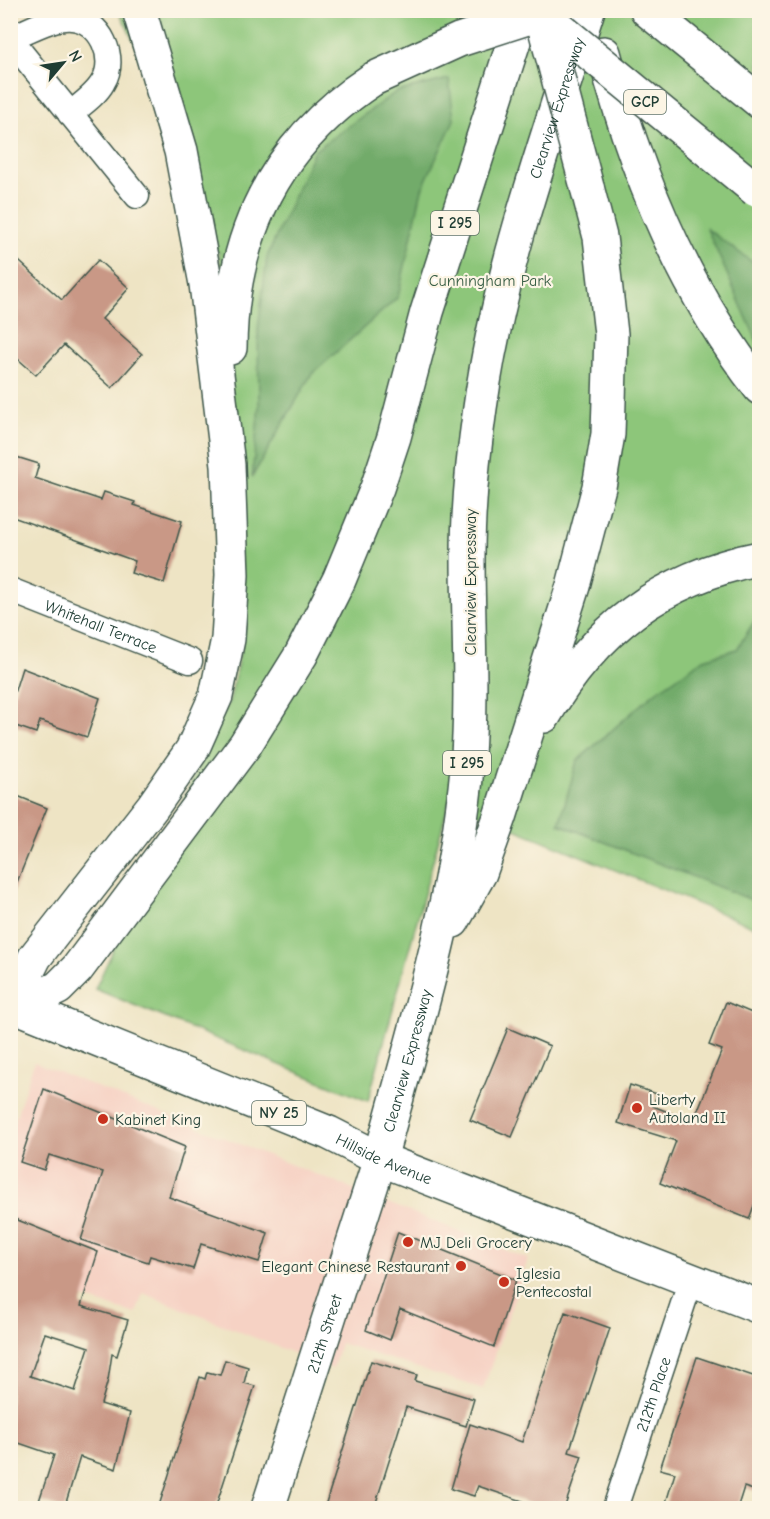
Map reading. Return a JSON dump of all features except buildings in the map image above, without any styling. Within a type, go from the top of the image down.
[{"type":"main road","points":[[140,10],[167,99],[195,213],[223,410],[231,524]]},
{"type":"main road","name":"I 295","points":[[13,1008],[58,988],[77,969],[245,745],[275,699],[320,618],[358,535],[394,437],[426,312],[524,10]]},
{"type":"main road","points":[[438,947],[480,873],[500,817],[588,537],[608,434],[611,334],[607,281],[600,237],[539,10]]},
{"type":"main road","name":"GCP","points":[[539,10],[758,191]]},
{"type":"main road","points":[[13,1008],[19,989],[35,957],[173,780],[206,722],[216,696],[228,639],[232,303],[244,245],[268,189],[306,134],[327,113],[373,79],[459,40],[552,10]]},
{"type":"main road","points":[[590,10],[615,96],[653,200],[673,246],[720,332],[759,388]]},
{"type":"main road","name":"Clearview Expressway","points":[[380,1159],[438,947],[455,864],[467,768],[470,678],[470,507],[473,457],[487,358],[503,280],[518,227],[590,10]]},
{"type":"main road","points":[[647,10],[759,102]]},
{"type":"main road","points":[[500,817],[545,716],[561,689],[600,641],[620,622],[660,594],[706,572],[759,558]]},
{"type":"main road","name":"Hillside Avenue","points":[[13,1008],[329,1133],[380,1159],[759,1307]]},
{"type":"main road","name":"212th Street","points":[[268,1509],[380,1159]]},
{"type":"street","points":[[70,114],[85,102],[104,81],[110,60],[100,34],[83,20],[70,17],[10,38],[70,114],[137,196]]},
{"type":"street","name":"Whitehall Terrace","points":[[10,590],[190,661]]},
{"type":"street","name":"212th Place","points":[[615,1509],[692,1280]]},
{"type":"shaded area","points":[[34,1062],[528,1259],[483,1389],[340,1343],[333,1369],[143,1293],[136,1314],[11,1276],[11,1131]]},
{"type":"green space","name":"Cunningham Park","points":[[119,11],[759,11],[759,929],[449,802],[368,1101],[95,989],[230,699],[242,643],[219,252],[212,252],[198,171]]},
{"type":"green space","points":[[449,79],[454,120],[422,189],[398,297],[311,375],[252,477],[259,406],[258,329],[267,257],[314,151],[396,92]]},
{"type":"green space","points":[[707,229],[759,267],[759,344],[757,341]]},
{"type":"green space","points":[[755,620],[759,620],[759,903],[559,824],[577,761],[654,693],[704,659],[737,649]]},
{"type":"place","name":"Liberty Autoland II","points":[[637,1108]]},
{"type":"place","name":"Kabinet King","points":[[103,1119]]},
{"type":"place","name":"MJ Deli Grocery","points":[[408,1242]]},
{"type":"place","name":"Elegant Chinese Restaurant","points":[[461,1266]]},
{"type":"place","name":"Iglesia Pentecostal","points":[[504,1282]]}]
